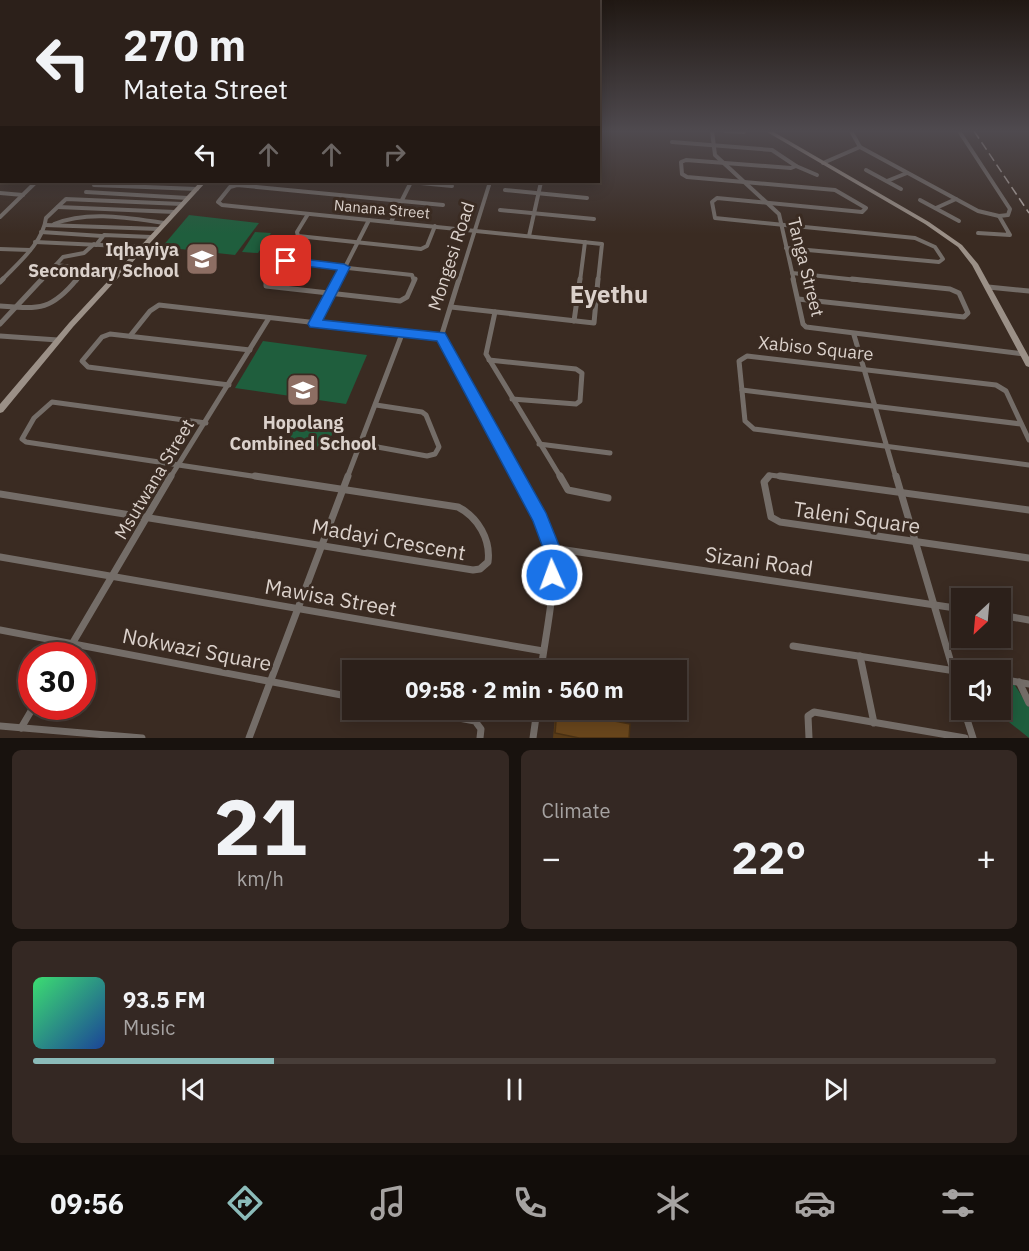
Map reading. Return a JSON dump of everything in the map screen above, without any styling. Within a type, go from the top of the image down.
[{"type":"street","points":[[681,165],[682,174],[689,177],[839,191],[865,206],[867,210],[717,198],[712,202],[713,215],[718,219],[915,238],[938,249],[943,259],[939,262],[786,248]]},
{"type":"street","name":"Tanga Street","points":[[726,165],[779,214],[806,327],[854,335],[1024,354]]},
{"type":"street","points":[[756,165],[791,168],[796,166],[818,175]]},
{"type":"street","points":[[827,165],[943,233],[970,257],[1029,364]]},
{"type":"street","points":[[893,165],[981,212],[999,216],[1008,215],[1010,209],[982,165]]},
{"type":"street","points":[[866,170],[901,189]]},
{"type":"street","points":[[887,181],[907,173]]},
{"type":"street","points":[[0,217],[35,183]]},
{"type":"street","points":[[391,222],[410,183]]},
{"type":"street","points":[[420,183],[452,186]]},
{"type":"street","name":"Mongesi Road","points":[[490,183],[441,337],[540,518],[552,548],[550,603],[542,660]]},
{"type":"street","points":[[529,236],[541,183]]},
{"type":"street","points":[[115,219],[132,194],[142,184]]},
{"type":"street","points":[[0,410],[58,340],[188,198],[195,185],[94,185]]},
{"type":"street","name":"Nanana Street","points":[[401,201],[232,186],[219,200],[219,204],[602,244],[594,323],[574,321]]},
{"type":"street","points":[[505,190],[587,198]]},
{"type":"street","points":[[86,192],[188,198]]},
{"type":"street","points":[[0,193],[22,195]]},
{"type":"street","points":[[0,282],[30,250],[45,225],[46,218],[66,199],[182,204]]},
{"type":"street","points":[[936,208],[956,199]]},
{"type":"street","points":[[920,200],[959,221]]},
{"type":"street","points":[[401,201],[443,205]]},
{"type":"street","points":[[58,207],[175,212]]},
{"type":"street","points":[[500,210],[594,219]]},
{"type":"street","points":[[308,214],[297,231],[298,236],[357,243],[422,249],[427,246],[435,226]]},
{"type":"street","points":[[978,234],[1010,235],[999,216]]},
{"type":"street","points":[[52,225],[67,219],[115,219],[162,226]]},
{"type":"street","points":[[315,324],[369,220]]},
{"type":"street","points":[[45,225],[162,226]]},
{"type":"street","points":[[41,232],[152,237]]},
{"type":"street","points":[[0,324],[62,258],[69,254],[84,253],[102,236]]},
{"type":"street","points":[[35,242],[143,247]]},
{"type":"street","points":[[451,307],[574,321],[585,242]]},
{"type":"street","points":[[0,249],[30,250]]},
{"type":"street","points":[[282,261],[344,267],[412,275],[415,278],[407,297],[400,301],[269,286],[265,283],[276,264],[282,261]]},
{"type":"street","points":[[0,306],[50,308],[83,272],[81,268],[56,265]]},
{"type":"street","points":[[792,273],[950,289],[959,293],[968,313],[964,317],[798,299]]},
{"type":"street","points":[[988,287],[1029,291]]},
{"type":"street","points":[[130,336],[150,311],[159,305],[441,337]]},
{"type":"street","points":[[495,312],[486,351],[489,360],[539,444],[568,490],[608,498]]},
{"type":"street","name":"Msutwana Street","points":[[73,642],[178,465],[269,318]]},
{"type":"street","points":[[229,385],[82,364],[83,359],[102,337],[110,334],[250,350]]},
{"type":"street","points":[[249,738],[402,334]]},
{"type":"street","points":[[854,335],[933,604],[953,660]]},
{"type":"street","points":[[0,336],[58,340]]},
{"type":"street","name":"Xabiso Square","points":[[1029,440],[1006,391],[997,385],[747,356],[740,358],[739,361],[745,421],[754,429],[1029,465]]},
{"type":"street","points":[[489,360],[576,369],[582,373],[580,400],[576,404],[512,399]]},
{"type":"street","points":[[742,390],[1021,424]]},
{"type":"street","name":"Madayi Crescent","points":[[147,517],[473,570],[480,569],[489,562],[488,549],[475,520],[466,510],[26,442],[22,437],[43,408],[52,402],[206,423]]},
{"type":"street","points":[[361,444],[427,456],[435,454],[440,447],[426,415],[422,412],[375,405]]},
{"type":"street","points":[[539,444],[610,453]]},
{"type":"street","name":"Taleni Square","points":[[1029,510],[770,475],[764,482],[768,509],[771,517],[776,521],[1029,558]]},
{"type":"street","points":[[0,494],[147,517]]},
{"type":"street","name":"Sizani Road","points":[[552,548],[951,607]]},
{"type":"street","name":"Mawisa Street","points":[[0,557],[543,651]]},
{"type":"street","points":[[1011,617],[1029,620]]},
{"type":"street","name":"Nokwazi Square","points":[[0,630],[62,642]]},
{"type":"street","points":[[793,646],[951,670]]},
{"type":"street","name":"Nokwazi Square","points":[[96,649],[342,695]]},
{"type":"street","points":[[860,656],[874,723]]},
{"type":"street","points":[[1011,681],[1029,684]]},
{"type":"street","points":[[1019,682],[1029,703]]},
{"type":"street","points":[[809,738],[808,716],[814,712],[964,738]]},
{"type":"street","points":[[21,728],[26,720]]},
{"type":"street","points":[[470,720],[475,721],[481,729],[480,738]]},
{"type":"street","points":[[533,738],[536,720]]},
{"type":"street","points":[[967,720],[973,738]]},
{"type":"street","points":[[0,726],[142,738]]},
{"type":"green space","points":[[189,215],[259,223],[235,255],[162,247]]},
{"type":"green space","points":[[255,232],[271,233],[258,253],[242,252]]},
{"type":"green space","points":[[263,341],[367,355],[346,404],[235,388]]},
{"type":"green space","points":[[296,425],[334,430],[325,450],[287,445]]},
{"type":"green space","points":[[1011,684],[1014,684],[1029,707],[1029,738],[1006,720],[1011,720]]},
{"type":"building","points":[[556,720],[609,720],[630,724],[629,738],[579,738],[555,733]]},
{"type":"railway","points":[[997,165],[1029,213]]},
{"type":"place","name":"Iqhayiya Secondary School","points":[[202,259]]},
{"type":"place","name":"Hopolang Combined School","points":[[303,390]]},
{"type":"district","name":"Eyethu","points":[[609,294]]},
{"type":"route","points":[[286,261],[344,267],[315,324],[441,337],[540,518],[552,548],[552,575]]}]
